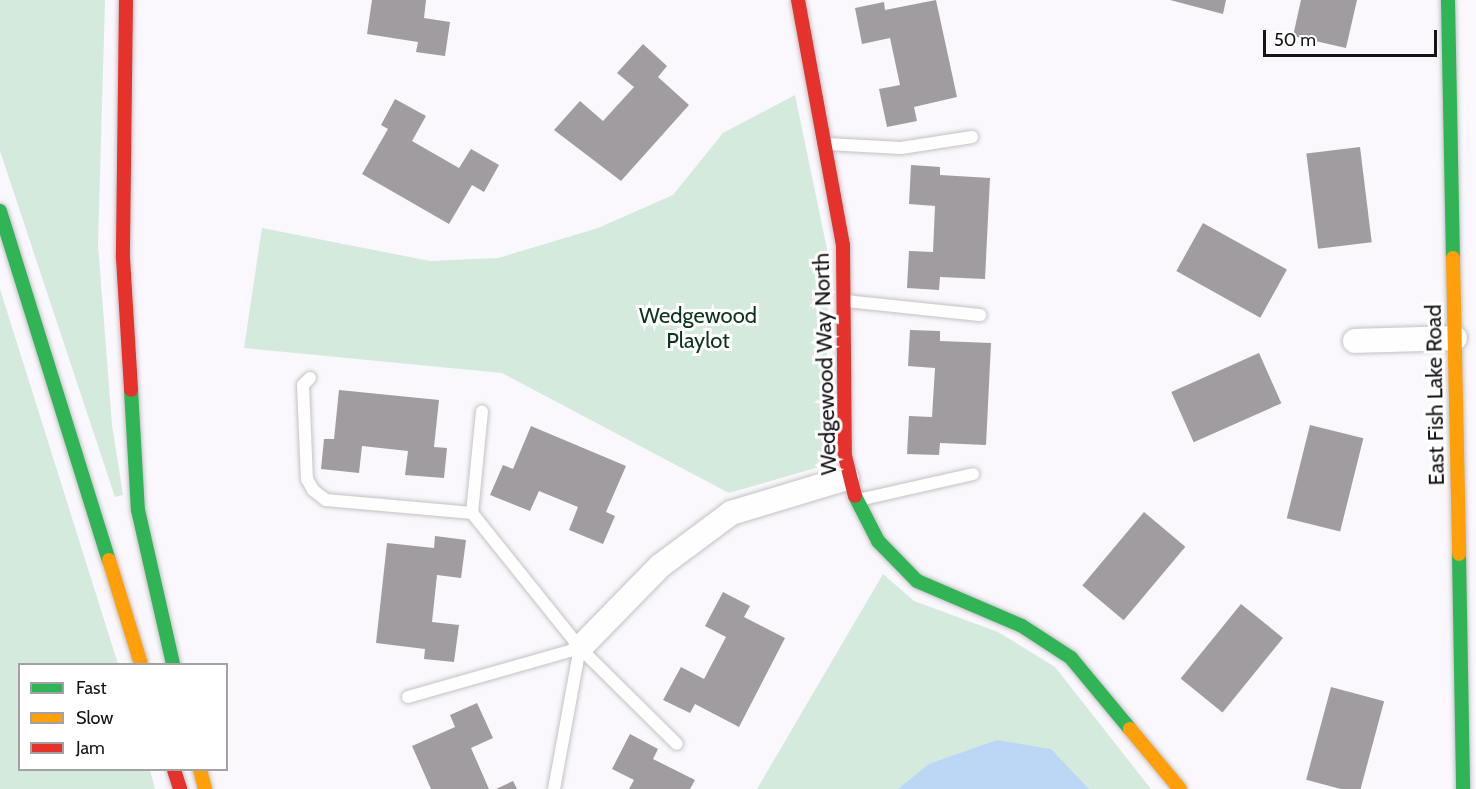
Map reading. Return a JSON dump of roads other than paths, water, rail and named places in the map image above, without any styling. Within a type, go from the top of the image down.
[{"type":"main road","points":[[126,0],[123,258],[138,510],[173,663]]},
{"type":"main road","name":"Wedgewood Way North","points":[[798,0],[826,144],[846,301],[847,478],[856,501],[878,541],[917,581],[1022,626],[1071,658],[1180,789]]},
{"type":"main road","name":"East Fish Lake Road","points":[[1448,0],[1463,789]]},
{"type":"main road","points":[[0,211],[141,663]]},
{"type":"main road","points":[[174,771],[180,789]]},
{"type":"main road","points":[[200,771],[205,789]]},
{"type":"street","points":[[1355,341],[1455,338]]},
{"type":"street","points":[[580,648],[660,566],[731,513],[847,478]]},
{"type":"lane","points":[[826,144],[901,148],[972,137]]},
{"type":"lane","points":[[846,301],[980,315]]},
{"type":"lane","points":[[310,378],[303,385],[307,479],[313,490],[326,500],[472,513]]},
{"type":"lane","points":[[482,411],[472,513],[580,648],[677,744]]},
{"type":"lane","points":[[856,501],[973,474]]},
{"type":"lane","points":[[408,697],[580,648]]},
{"type":"lane","points":[[554,789],[580,648]]},
{"type":"water","points":[[997,740],[1051,749],[1089,789],[898,789],[929,764]]},
{"type":"park label","name":"Wedgewood Playlot","points":[[698,328]]}]
